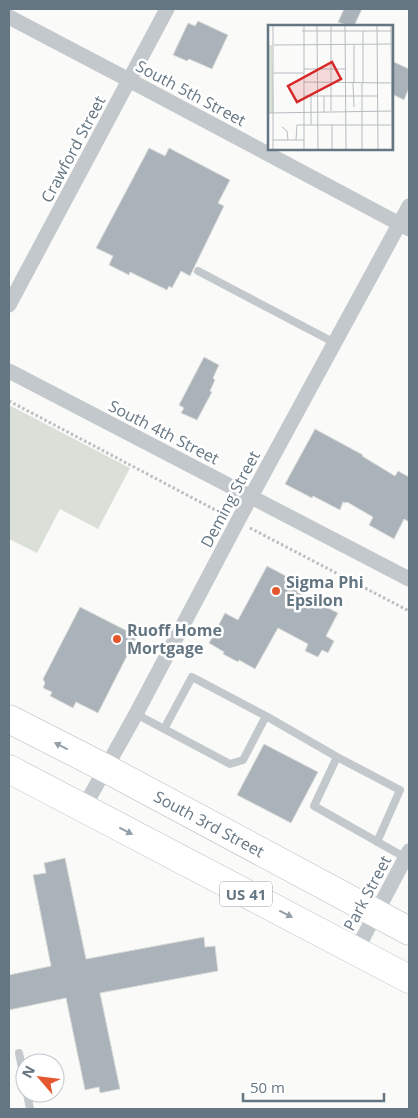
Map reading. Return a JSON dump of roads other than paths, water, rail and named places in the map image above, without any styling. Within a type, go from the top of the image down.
[{"type":"highway","name":"South 3rd Street","points":[[9,719],[409,930]]},
{"type":"highway","name":"US 41","points":[[9,769],[409,979]]},
{"type":"street","name":"Crawford Street","points":[[9,305],[168,9]]},
{"type":"street","name":"South 5th Street","points":[[9,17],[404,227]]},
{"type":"street","name":"Deming Street","points":[[83,809],[335,343],[404,227],[409,206]]},
{"type":"street","name":"South 4th Street","points":[[9,372],[409,579]]},
{"type":"street","name":"Park Street","points":[[356,950],[407,861]]},
{"type":"lane","points":[[198,270],[335,343]]},
{"type":"lane","points":[[164,729],[192,676],[400,790],[376,842]]},
{"type":"lane","points":[[136,714],[230,764],[243,760],[266,716]]},
{"type":"lane","points":[[337,757],[314,806],[407,861]]},
{"type":"place","name":"Sigma Phi Epsilon","points":[[276,591]]},
{"type":"place","name":"Ruoff Home Mortgage","points":[[117,639]]}]
